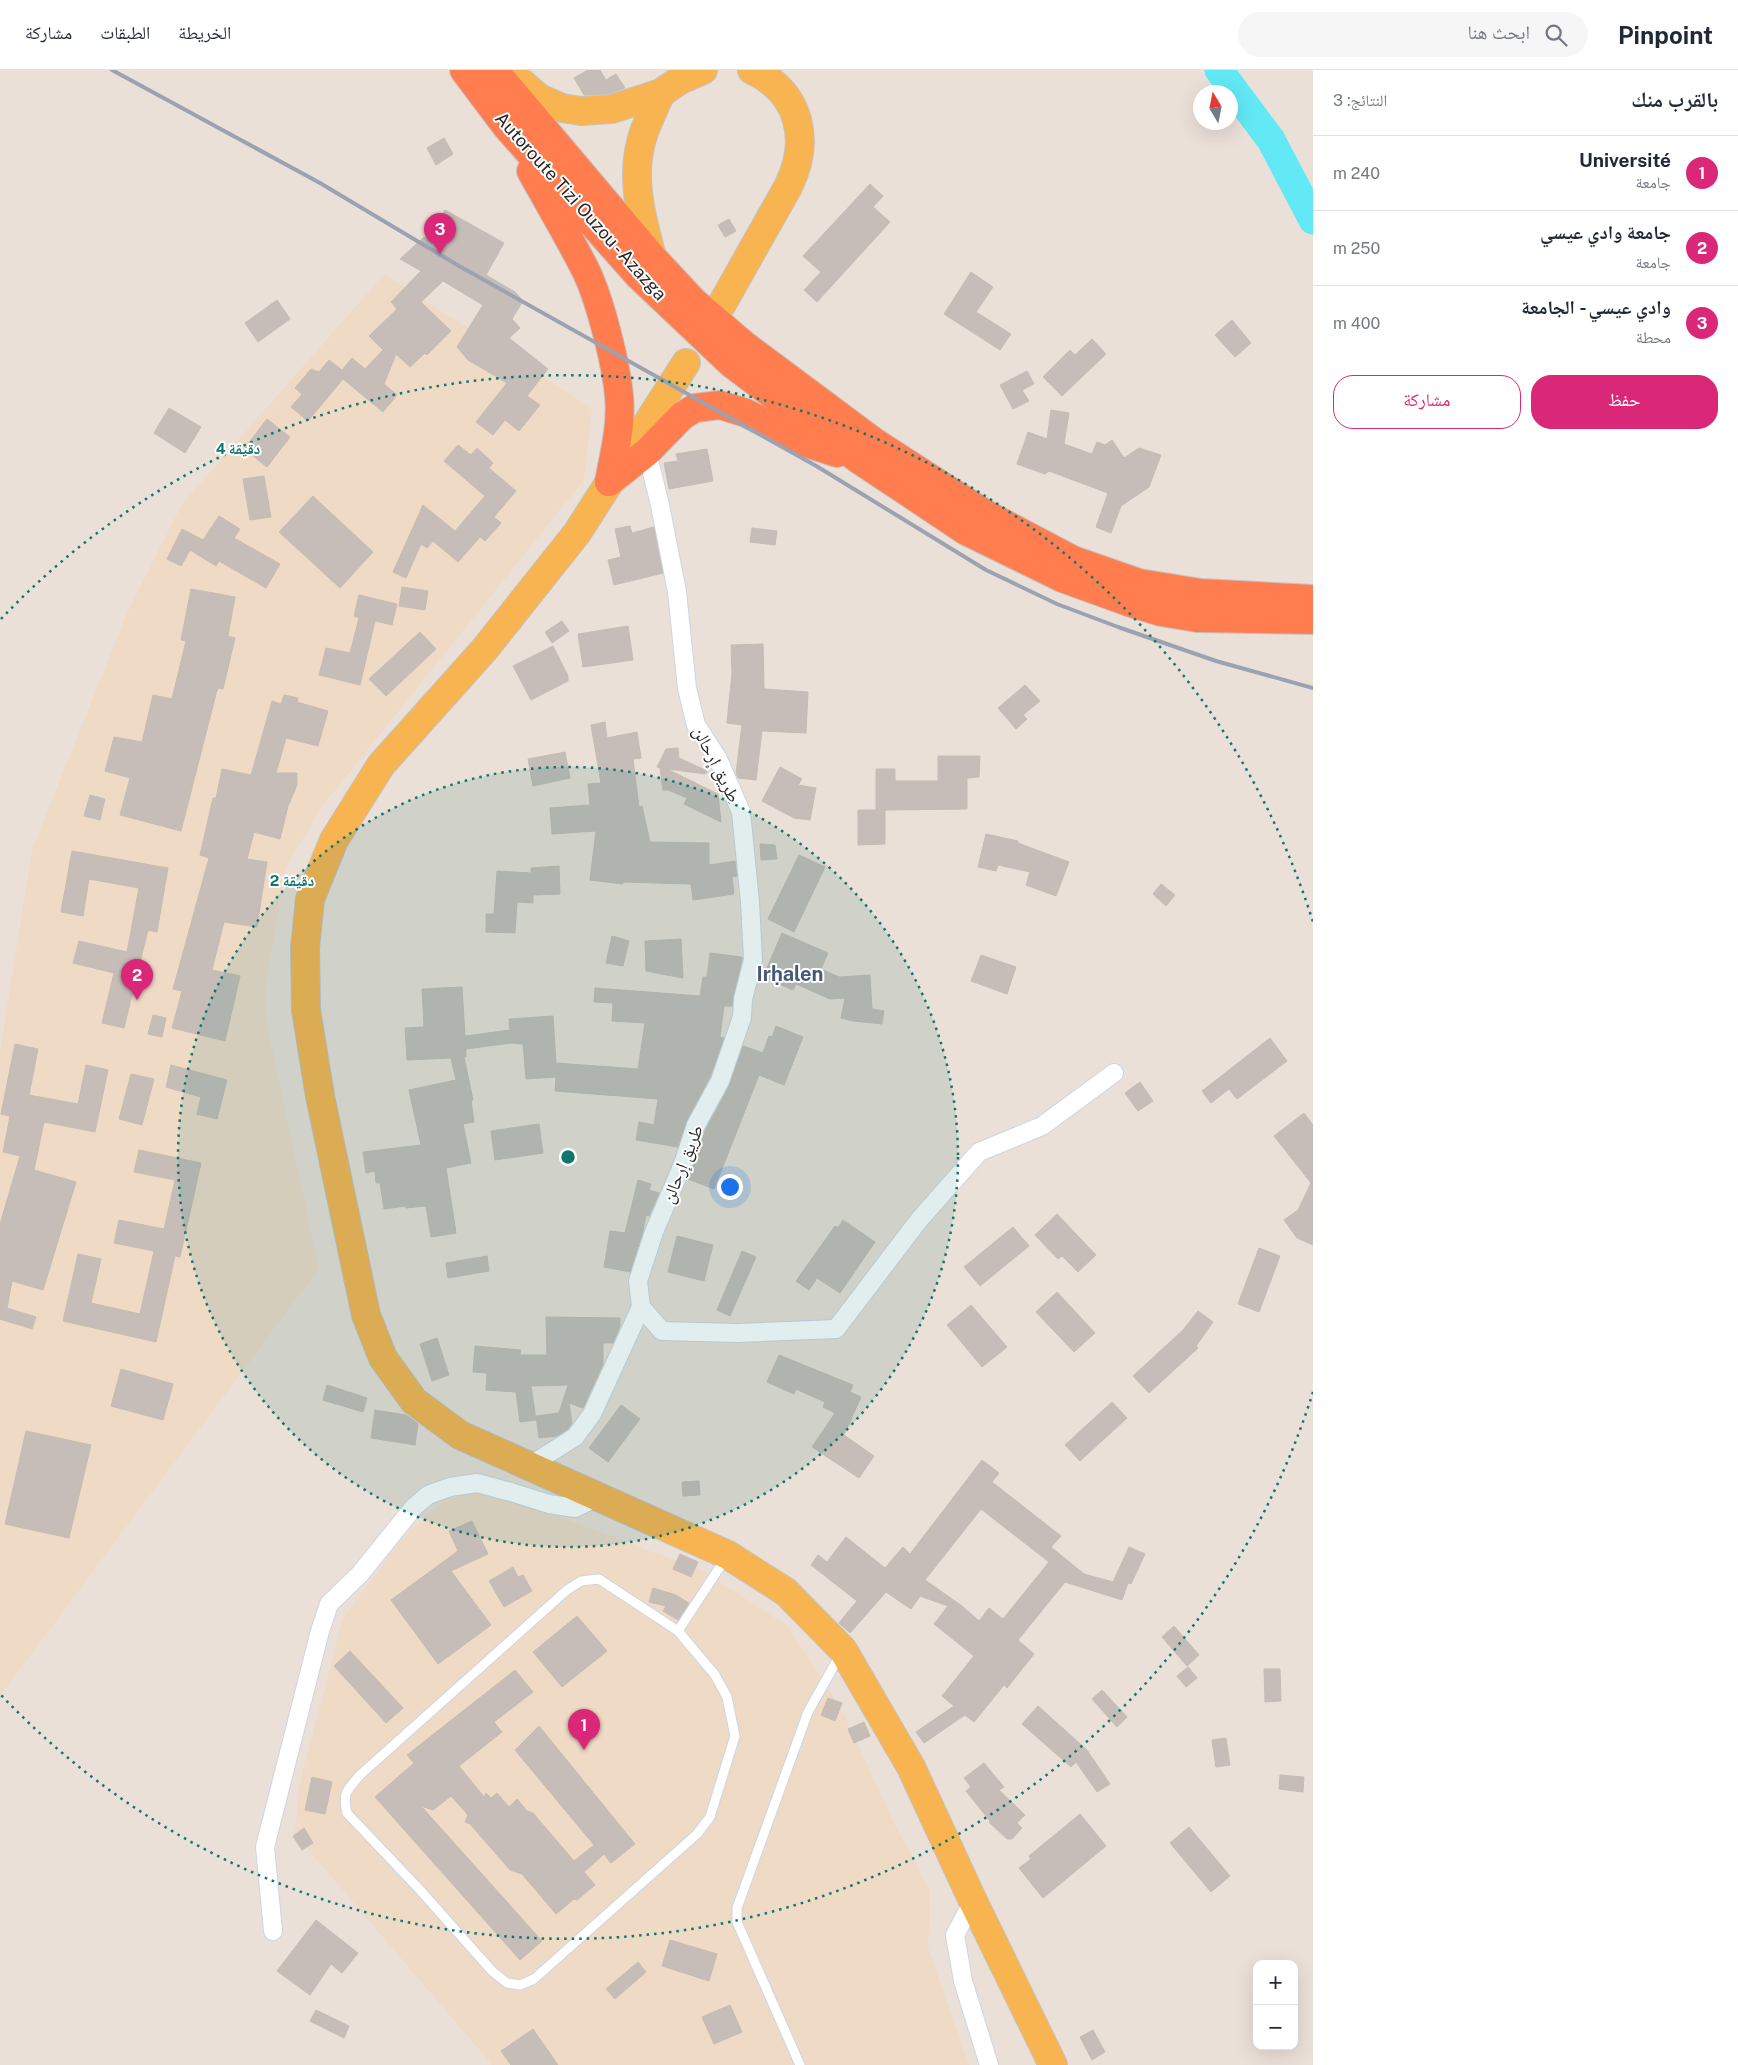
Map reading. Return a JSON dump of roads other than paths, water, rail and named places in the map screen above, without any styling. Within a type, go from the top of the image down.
[{"type":"highway","name":"Autoroute Tizi Ouzou - Azazga","points":[[464,70],[506,126],[638,275],[732,364],[858,459],[966,530],[1062,578],[1161,612],[1197,618],[1313,620]]},
{"type":"highway","name":"Autoroute Tizi Ouzou - Azazga","points":[[494,70],[652,257],[694,302],[743,344],[873,441],[984,513],[1073,560],[1139,583],[1201,593],[1313,599]]},
{"type":"highway","points":[[506,126],[587,273],[600,312],[620,396],[619,429],[609,482]]},
{"type":"highway","points":[[609,482],[646,452],[682,416],[695,408],[720,405],[746,413],[806,443],[858,459]]},
{"type":"main road","points":[[507,70],[539,98],[562,108],[581,111],[612,109],[661,93],[680,80],[703,70]]},
{"type":"main road","points":[[722,304],[788,187],[796,170],[800,152],[800,134],[796,116],[789,101],[779,88],[766,77],[752,70]]},
{"type":"main road","points":[[652,257],[642,222],[636,175],[638,153],[644,132],[661,93]]},
{"type":"main road","points":[[686,362],[577,533],[484,650],[381,766],[334,840],[310,899],[305,948],[306,1010],[320,1096],[366,1314],[383,1358],[414,1402],[460,1435],[728,1555],[786,1592],[843,1650],[911,1767],[973,1901],[1053,2065]]},
{"type":"street","name":"طريق إرحالن","points":[[641,1307],[638,1281],[654,1232],[683,1164],[696,1125],[720,1081],[742,1017],[743,999],[753,960],[750,902],[741,812],[718,759],[696,725],[687,688],[675,582],[660,505],[646,452]]},
{"type":"street","points":[[529,1466],[575,1438],[592,1414],[641,1307],[662,1331],[737,1333],[836,1329],[919,1220],[979,1152],[1042,1126],[1114,1073]]},
{"type":"street","points":[[273,1931],[265,1847],[320,1631],[329,1604],[360,1574],[414,1507],[428,1495],[450,1487],[477,1483],[549,1504],[575,1508],[598,1497]]},
{"type":"street","points":[[973,1901],[955,1935],[964,1981],[989,2065]]},
{"type":"lane","points":[[678,1631],[728,1555]]},
{"type":"lane","points":[[599,1580],[678,1631],[719,1682],[727,1697],[734,1736],[710,1817],[697,1834],[534,1980],[520,1985],[507,1983],[492,1971],[348,1813],[344,1801],[346,1791],[360,1775],[566,1590],[581,1581],[599,1580]]},
{"type":"lane","points":[[800,2065],[737,1922],[737,1908],[808,1712],[843,1650]]},
{"type":"waterway","points":[[1219,70],[1271,140],[1313,220]]},
{"type":"railway","points":[[112,70],[320,183],[459,266],[818,467],[986,570],[1057,604],[1118,627],[1216,661],[1313,688]]},
{"type":"place","name":"وادي عيسي - الجامعة","points":[[440,254]]},
{"type":"place","name":"جامعة وادي عيسي","points":[[137,1000]]},
{"type":"place","name":"Université","points":[[584,1750]]},
{"type":"district","name":"Irḥalen","points":[[790,974]]}]
